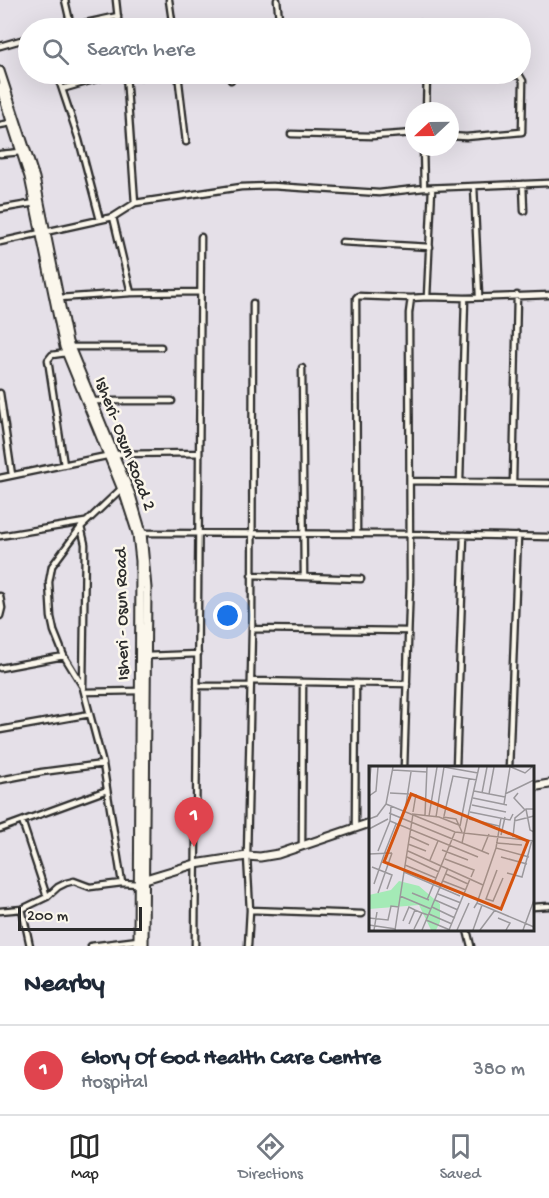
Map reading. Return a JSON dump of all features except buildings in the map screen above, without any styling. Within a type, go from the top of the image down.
[{"type":"main road","name":"Isheri- Osun Road 2","points":[[0,71],[35,178],[43,234],[60,298],[68,350],[93,401],[131,495],[142,533],[147,588],[140,944]]},
{"type":"main road","name":"Isheri - Osun Road","points":[[0,87],[22,152],[43,234],[57,320],[113,455],[137,534],[140,561],[140,881]]},
{"type":"main road","points":[[534,787],[549,784]]},
{"type":"main road","points":[[140,881],[195,864],[278,854],[369,823]]},
{"type":"street","points":[[65,0],[69,18]]},
{"type":"street","points":[[109,18],[118,16],[116,0]]},
{"type":"street","points":[[170,0],[172,18]]},
{"type":"street","points":[[278,0],[279,18]]},
{"type":"street","points":[[0,46],[18,41]]},
{"type":"street","points":[[60,84],[79,140],[100,220]]},
{"type":"street","points":[[62,89],[79,84]]},
{"type":"street","points":[[127,84],[135,203]]},
{"type":"street","points":[[179,84],[186,142]]},
{"type":"street","points":[[426,102],[427,84]]},
{"type":"street","points":[[459,137],[522,132],[523,84]]},
{"type":"street","points":[[0,125],[12,123]]},
{"type":"street","points":[[291,134],[372,136],[405,134]]},
{"type":"street","points":[[0,154],[22,152]]},
{"type":"street","points":[[423,156],[424,188]]},
{"type":"street","points":[[0,242],[113,217],[135,203],[242,187],[272,186],[379,193],[424,188],[549,183]]},
{"type":"street","points":[[523,184],[524,212]]},
{"type":"street","points":[[474,186],[479,296]]},
{"type":"street","points":[[427,297],[432,188]]},
{"type":"street","points":[[0,209],[35,203]]},
{"type":"street","points":[[113,217],[130,292]]},
{"type":"street","points":[[195,946],[201,237]]},
{"type":"street","points":[[342,242],[430,247]]},
{"type":"street","points":[[60,298],[130,292],[200,292]]},
{"type":"street","points":[[513,482],[517,295]]},
{"type":"street","points":[[357,533],[356,298],[358,296],[465,298],[549,295]]},
{"type":"street","points":[[404,766],[410,534],[409,313],[411,298]]},
{"type":"street","points":[[460,481],[465,298]]},
{"type":"street","points":[[248,946],[253,303]]},
{"type":"street","points":[[64,465],[48,360],[52,355],[68,350],[161,347]]},
{"type":"street","points":[[302,368],[304,577]]},
{"type":"street","points":[[0,393],[12,475]]},
{"type":"street","points":[[93,401],[172,401]]},
{"type":"street","points":[[0,478],[113,455],[198,453]]},
{"type":"street","points":[[410,481],[549,483]]},
{"type":"street","points":[[84,690],[64,656],[51,617],[49,582],[52,566],[83,524],[122,488]]},
{"type":"street","points":[[0,536],[83,524]]},
{"type":"street","points":[[83,524],[85,544],[84,690],[103,764],[122,883]]},
{"type":"street","points":[[142,533],[357,533],[549,537]]},
{"type":"street","points":[[456,766],[464,535]]},
{"type":"street","points":[[509,766],[518,536]]},
{"type":"street","points":[[251,575],[362,579]]},
{"type":"street","points":[[0,596],[2,608],[0,615]]},
{"type":"street","points":[[252,629],[408,631]]},
{"type":"street","points":[[146,656],[198,654]]},
{"type":"street","points":[[0,668],[64,656]]},
{"type":"street","points":[[197,686],[303,682],[407,684]]},
{"type":"street","points":[[302,845],[303,682]]},
{"type":"street","points":[[355,828],[356,683]]},
{"type":"street","points":[[84,690],[139,691]]},
{"type":"street","points":[[0,730],[90,714]]},
{"type":"street","points":[[0,780],[103,764]]},
{"type":"street","points":[[0,829],[107,790]]},
{"type":"street","points":[[22,821],[47,897]]},
{"type":"street","points":[[0,911],[22,909],[47,897],[58,887],[74,881],[90,887],[140,881]]},
{"type":"street","points":[[534,907],[549,906]]},
{"type":"street","points":[[22,909],[30,946]]},
{"type":"street","points":[[250,910],[362,914]]},
{"type":"street","points":[[467,931],[471,946]]},
{"type":"street","points":[[91,946],[140,944]]},
{"type":"place","name":"Glory Of God Health Care Centre","points":[[194,847]]}]
